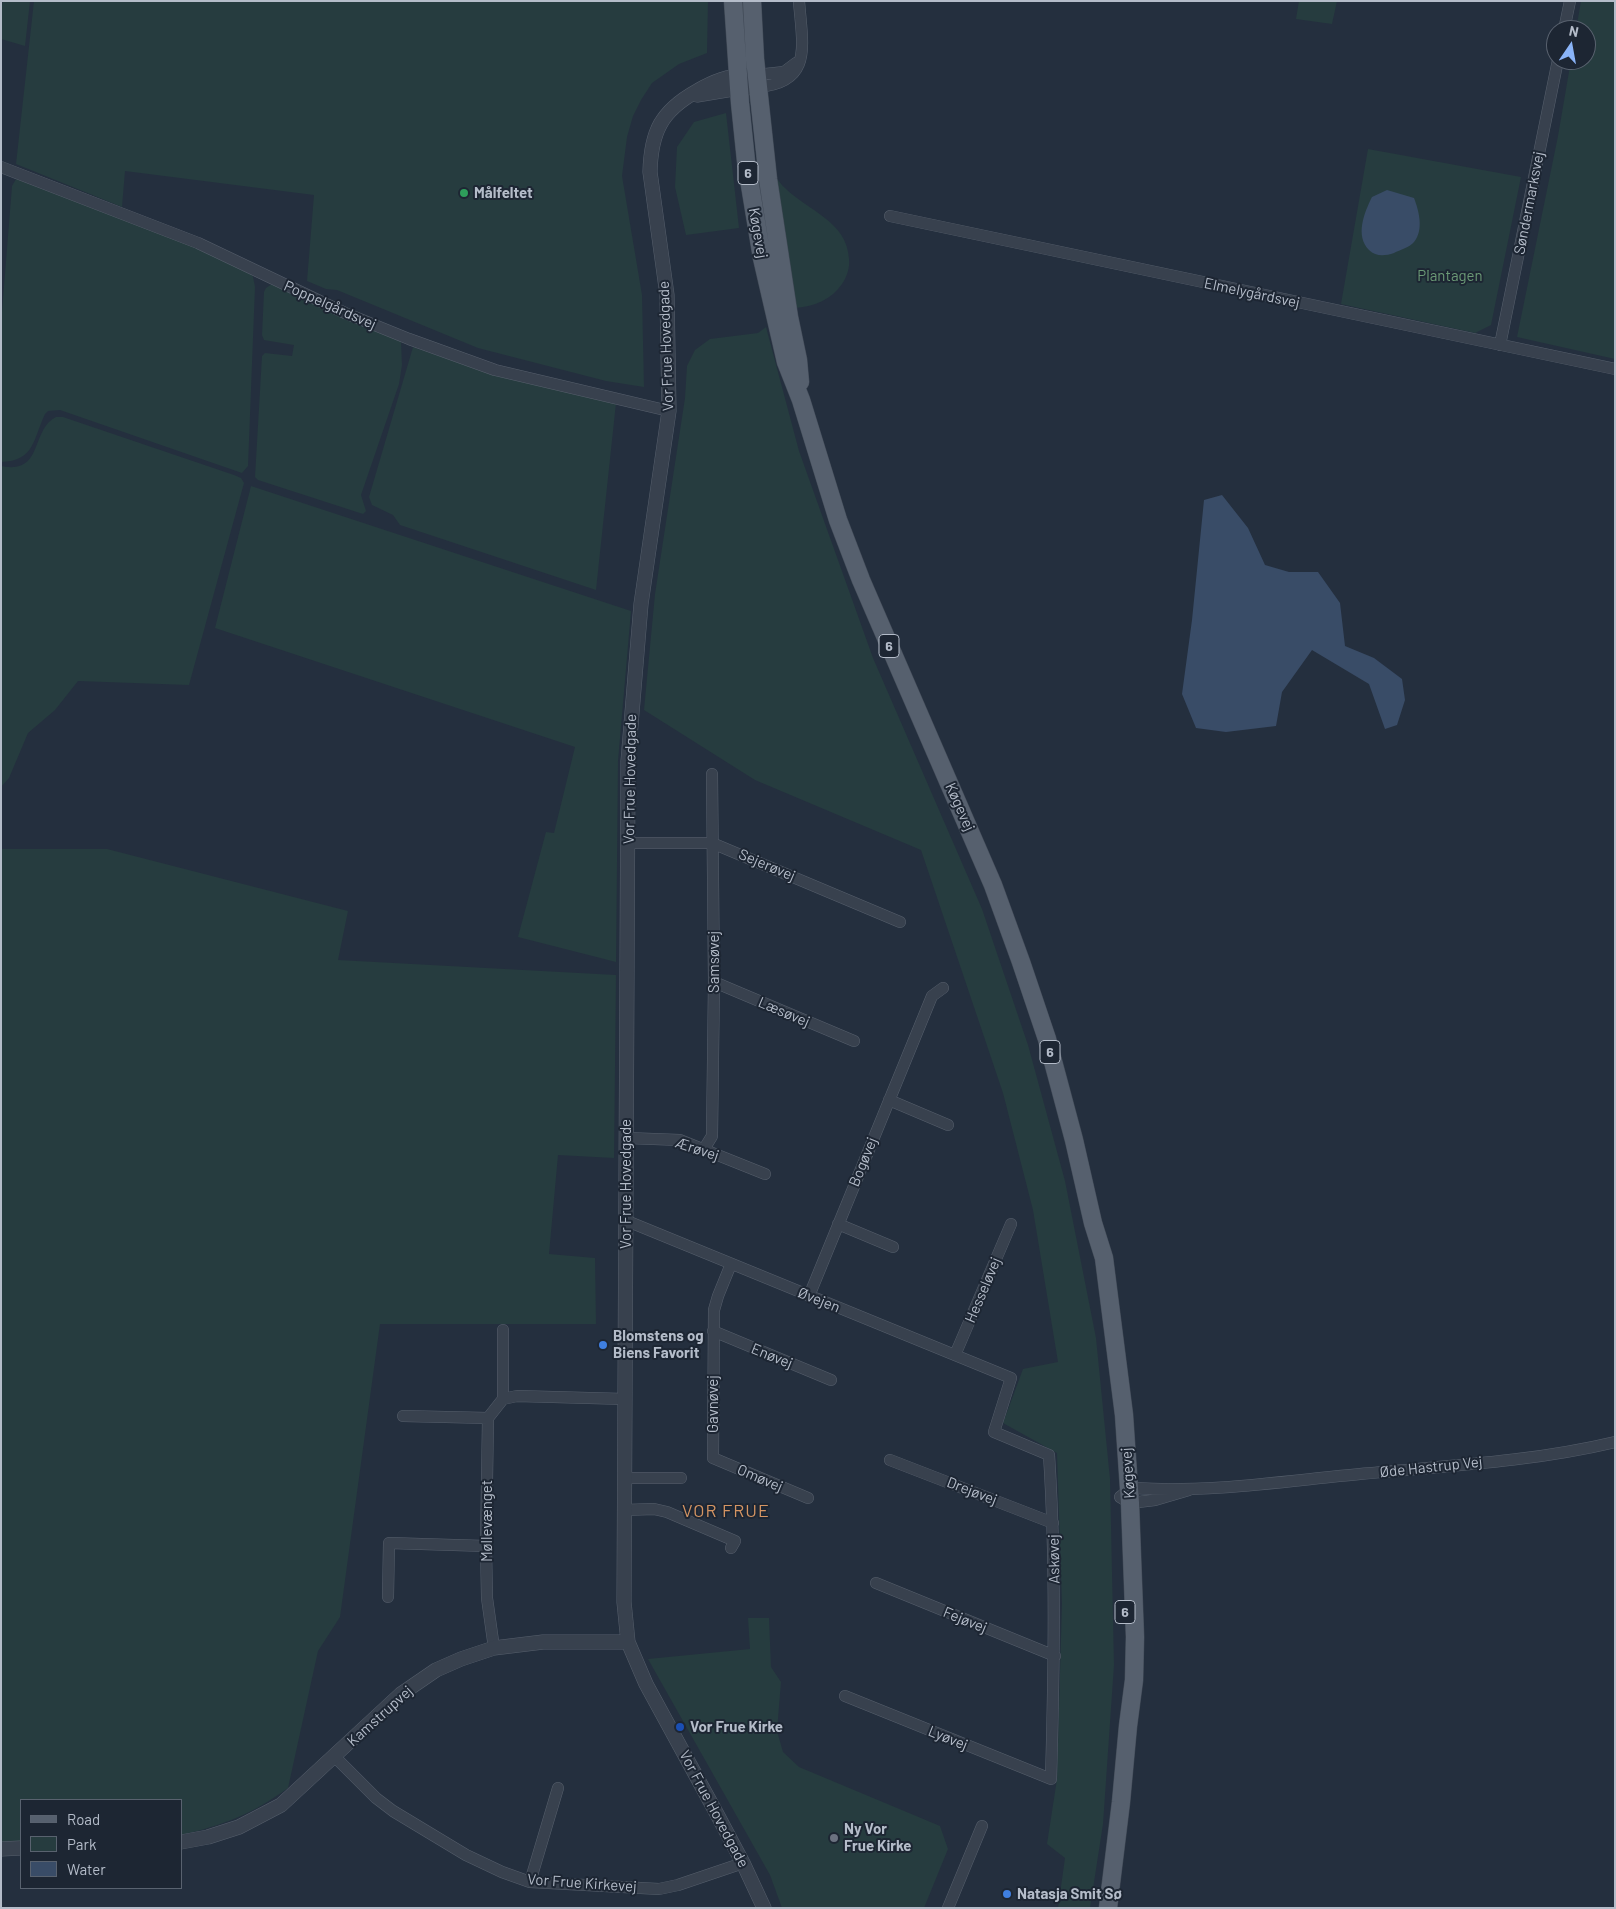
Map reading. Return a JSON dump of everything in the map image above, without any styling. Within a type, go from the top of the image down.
[{"type":"main road","name":"Køgevej","points":[[733,1],[738,82],[746,161],[762,258],[786,362],[801,400],[838,520],[860,580],[986,867],[1021,962],[1065,1104],[1093,1223],[1095,1260],[1127,1496],[1124,1679],[1128,1726],[1108,1908]]},
{"type":"main road","name":"Køgevej","points":[[752,1],[757,81],[773,214],[789,318],[798,360],[801,400]]},
{"type":"street","points":[[757,81],[784,72],[798,61],[802,51],[800,1]]},
{"type":"street","points":[[1566,20],[1570,1]]},
{"type":"street","name":"Søndermarksvej","points":[[1500,345],[1556,70]]},
{"type":"street","name":"Vor Frue Hovedgade","points":[[757,81],[738,82],[687,96],[668,112],[661,122],[651,154],[650,172],[667,295],[670,411],[642,604],[632,692],[628,761],[624,1602],[628,1642],[646,1684],[743,1863],[764,1908]]},
{"type":"street","name":"Poppelgårdsvej","points":[[1,167],[198,243],[345,313],[409,340],[495,370],[670,411]]},
{"type":"street","name":"Elmelygårdsvej","points":[[890,216],[1615,369]]},
{"type":"street","name":"Samsøvej","points":[[704,1149],[712,1136],[714,982],[712,774]]},
{"type":"street","name":"Sejerøvej","points":[[628,843],[712,843],[900,922]]},
{"type":"street","name":"Læsøvej","points":[[714,982],[854,1041]]},
{"type":"street","name":"Bogøvej","points":[[809,1296],[932,996],[943,988]]},
{"type":"street","points":[[889,1100],[948,1125]]},
{"type":"street","name":"Ærøvej","points":[[627,1138],[680,1140],[765,1174]]},
{"type":"street","name":"Øvejen","points":[[627,1221],[1011,1378]]},
{"type":"street","points":[[838,1224],[893,1247]]},
{"type":"street","name":"Hesseløvej","points":[[955,1355],[1011,1224]]},
{"type":"street","name":"Gavnøvej","points":[[713,1458],[714,1310],[731,1264]]},
{"type":"street","points":[[404,1416],[488,1418],[503,1399],[503,1330]]},
{"type":"street","name":"Enøvej","points":[[713,1331],[832,1380]]},
{"type":"street","name":"Askøvej","points":[[1011,1378],[994,1432],[1049,1455],[1053,1523],[1055,1656],[1051,1779]]},
{"type":"street","points":[[503,1399],[517,1396],[625,1399]]},
{"type":"street","name":"Møllevænget","points":[[488,1418],[487,1598],[494,1648]]},
{"type":"street","name":"Øde Hastrup Vej","points":[[1127,1496],[1155,1500],[1189,1490],[1520,1458],[1615,1442]]},
{"type":"street","name":"Omøvej","points":[[713,1458],[808,1498]]},
{"type":"street","name":"Drejøvej","points":[[890,1460],[1053,1523]]},
{"type":"street","points":[[624,1478],[681,1478]]},
{"type":"street","points":[[624,1510],[654,1509],[667,1512],[735,1541],[731,1548]]},
{"type":"street","points":[[388,1597],[389,1543],[486,1546]]},
{"type":"street","name":"Fejøvej","points":[[876,1583],[1055,1656]]},
{"type":"street","name":"Kamstrupvej","points":[[182,1842],[208,1837],[239,1827],[281,1805],[408,1689],[436,1670],[494,1648],[543,1642],[628,1642]]},
{"type":"street","name":"Lyøvej","points":[[845,1696],[1051,1779]]},
{"type":"street","name":"Vor Frue Kirkevej","points":[[335,1756],[376,1798],[393,1811],[466,1855],[502,1872],[530,1882],[659,1889],[678,1885],[743,1863]]},
{"type":"street","points":[[530,1882],[558,1788]]},
{"type":"street","points":[[948,1908],[982,1826]]},
{"type":"street","points":[[1,1849],[20,1848]]},
{"type":"green space","points":[[3,1],[30,1],[25,46],[1,39],[1,9]]},
{"type":"green space","name":"Målfeltet","points":[[34,1],[708,1],[707,53],[679,64],[652,83],[633,116],[627,137],[622,176],[642,295],[644,387],[606,381],[478,348],[337,290],[326,289],[307,281],[314,195],[125,171],[122,207],[16,164]]},
{"type":"green space","points":[[1299,1],[1337,1],[1332,24],[1296,19]]},
{"type":"green space","points":[[1581,1],[1615,1],[1615,359],[1517,337],[1558,136],[1569,70],[1596,70],[1596,20],[1578,20]]},
{"type":"green space","points":[[726,113],[739,228],[686,235],[675,187],[677,147],[694,122]]},
{"type":"green space","name":"Plantagen","points":[[1368,149],[1521,177],[1491,325],[1475,333],[1341,304]]},
{"type":"green space","points":[[775,177],[794,196],[834,226],[847,246],[849,265],[844,281],[838,290],[828,298],[810,306],[796,308]]},
{"type":"green space","points":[[16,179],[216,255],[249,271],[253,277],[255,287],[248,466],[242,473],[60,410],[48,411],[45,414],[35,440],[27,453],[21,458],[1,462],[1,324],[12,186]]},
{"type":"green space","points":[[272,284],[401,341],[402,365],[399,384],[361,495],[366,511],[363,514],[258,480],[255,477],[262,356],[265,353],[292,356],[294,345],[264,340],[262,335],[264,292]]},
{"type":"green space","points":[[766,327],[799,451],[873,658],[982,909],[1028,1045],[1065,1181],[1096,1338],[1110,1479],[1114,1665],[1103,1824],[1090,1908],[1058,1908],[1065,1858],[1047,1844],[1057,1779],[1062,1603],[1057,1453],[1003,1423],[1023,1369],[1058,1362],[1033,1210],[1003,1093],[921,850],[755,780],[644,710],[655,594],[685,398],[687,366],[695,350],[710,339],[758,333]]},
{"type":"green space","points":[[413,347],[494,375],[616,403],[596,590],[400,525],[393,515],[372,505],[369,497]]},
{"type":"green space","points":[[56,417],[63,417],[234,475],[241,478],[244,483],[189,685],[78,681],[55,710],[28,733],[9,778],[1,787],[1,466],[15,467],[24,464],[35,450],[42,431]]},
{"type":"green space","points":[[251,486],[631,611],[618,761],[616,962],[518,937],[546,832],[554,833],[575,747],[215,628]]},
{"type":"green space","points":[[1,849],[107,849],[348,911],[338,960],[616,975],[614,1158],[558,1155],[549,1254],[595,1258],[596,1324],[380,1324],[340,1617],[318,1651],[288,1788],[237,1818],[182,1835],[182,1799],[20,1799],[20,1843],[1,1843]]},
{"type":"green space","points":[[748,1618],[769,1618],[771,1667],[781,1682],[777,1731],[783,1752],[799,1767],[940,1826],[948,1849],[924,1908],[782,1908],[770,1875],[648,1659],[750,1649]]},
{"type":"water","points":[[1387,190],[1414,198],[1419,214],[1420,226],[1417,237],[1412,244],[1394,253],[1381,255],[1369,250],[1365,244],[1362,238],[1362,224],[1372,197]]},
{"type":"water","points":[[1222,495],[1248,528],[1265,565],[1289,572],[1318,572],[1340,603],[1345,646],[1374,658],[1402,679],[1405,700],[1397,725],[1385,729],[1369,684],[1312,650],[1282,692],[1276,726],[1226,732],[1196,728],[1182,694],[1192,620],[1204,500]]},
{"type":"place","name":"Målfeltet","points":[[464,193]]},
{"type":"place","name":"Blomstens og Biens Favorit","points":[[603,1345]]},
{"type":"place","name":"Vor Frue Kirke","points":[[680,1727]]},
{"type":"place","name":"Ny Vor Frue Kirke","points":[[834,1838]]},
{"type":"place","name":"Natasja Smit Sø","points":[[1007,1894]]},
{"type":"district","name":"VOR FRUE","points":[[726,1511]]}]
